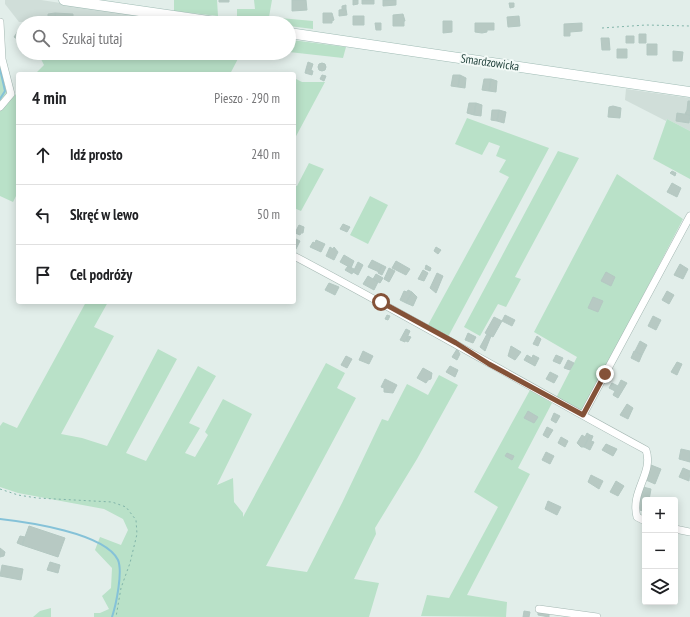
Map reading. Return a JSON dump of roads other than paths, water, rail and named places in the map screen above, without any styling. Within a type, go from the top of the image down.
[{"type":"street","points":[[64,0],[174,16]]},
{"type":"street","points":[[0,22],[2,59],[11,94],[0,107]]},
{"type":"street","name":"Smardzowicka","points":[[296,34],[690,92]]},
{"type":"street","points":[[583,415],[688,218]]},
{"type":"street","points":[[296,257],[416,321],[489,364],[646,450],[649,462],[637,494],[634,507],[637,517],[642,520]]},
{"type":"street","points":[[678,529],[690,532]]},
{"type":"street","points":[[539,609],[597,617]]},
{"type":"waterway","points":[[0,69],[5,91],[0,99]]},
{"type":"waterway","points":[[0,519],[64,530],[98,543],[110,551],[118,560],[120,572],[117,597],[112,617]]}]
